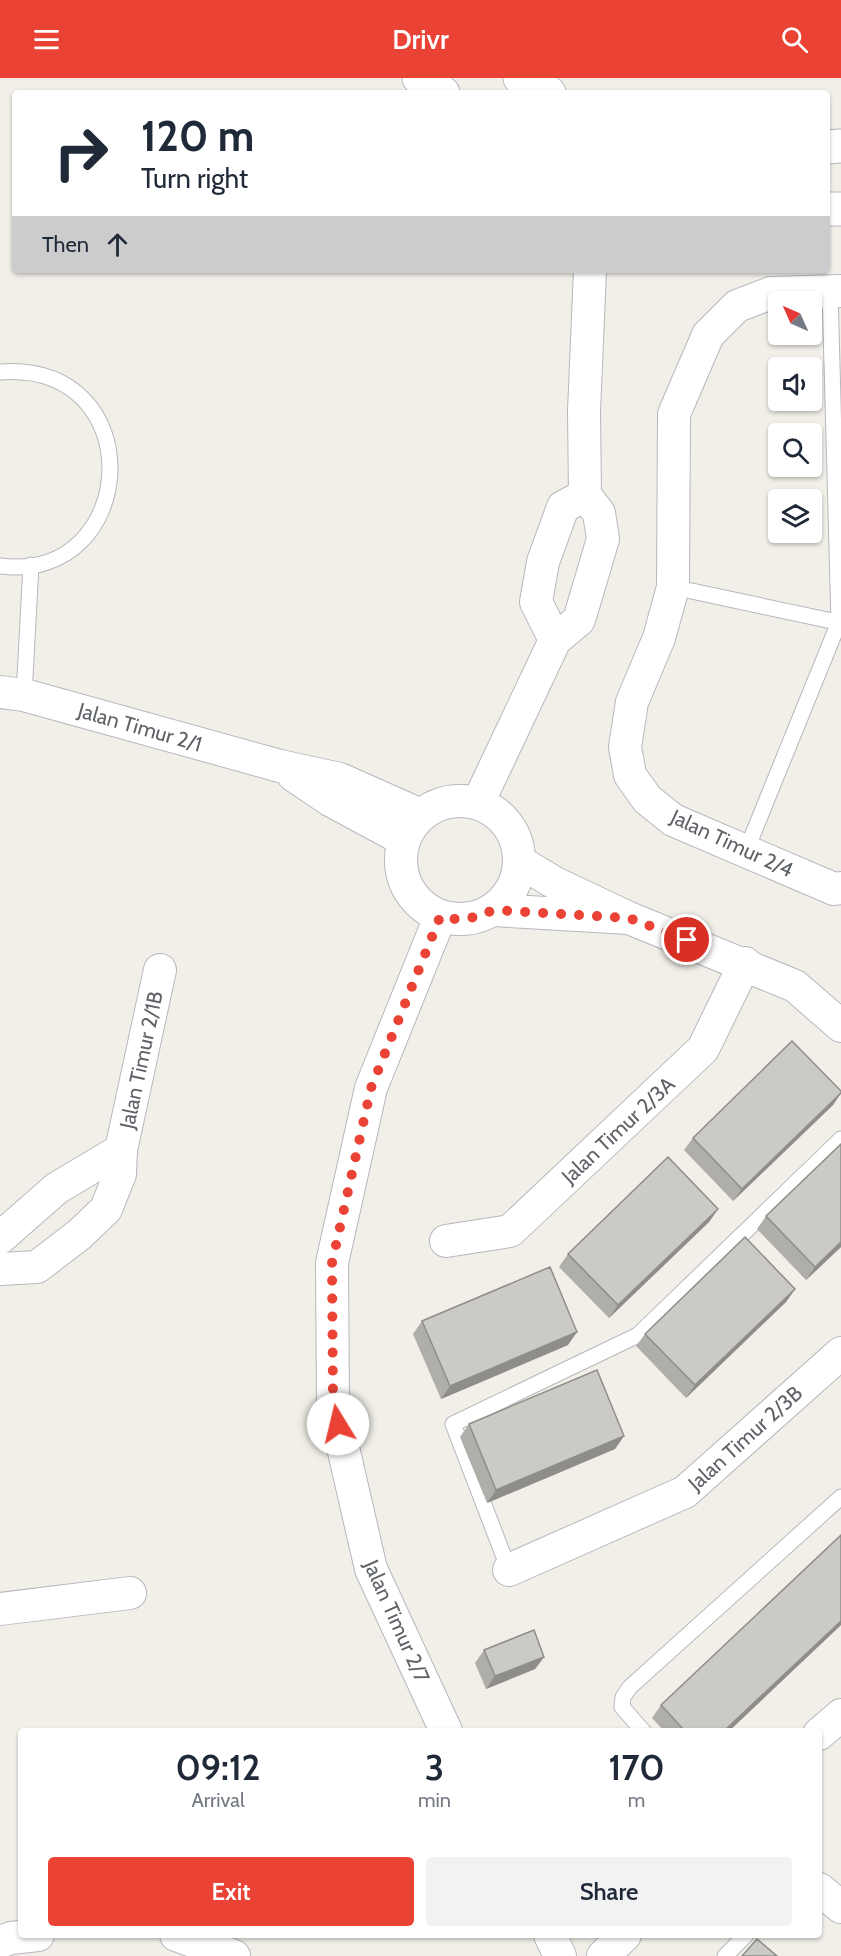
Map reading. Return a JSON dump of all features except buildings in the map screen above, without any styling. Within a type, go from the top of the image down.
[{"type":"street","points":[[419,78],[438,90]]},
{"type":"street","points":[[520,78],[543,90]]},
{"type":"street","points":[[478,803],[555,640],[579,620],[603,539],[599,513],[585,495],[584,411],[590,273]]},
{"type":"street","points":[[673,587],[676,567],[674,414],[708,335],[737,306],[771,293],[835,291]]},
{"type":"street","points":[[555,640],[536,602],[543,562],[563,507],[585,495]]},
{"type":"street","name":"Jalan Timur 2/4","points":[[673,587],[659,638],[632,702],[625,747],[630,775],[647,799],[674,820],[834,889],[841,888]]},
{"type":"street","name":"Jalan Timur 2/1","points":[[12,693],[280,766],[340,779],[413,828]]},
{"type":"street","points":[[458,801],[478,803],[495,812],[509,825],[518,843],[520,862],[516,881],[507,897],[493,910],[476,918],[458,920],[440,917],[423,908],[411,894],[403,877],[400,858],[413,828],[448,803],[458,801]]},
{"type":"street","points":[[520,862],[555,883],[629,918],[745,963],[795,986],[841,1026]]},
{"type":"street","points":[[493,910],[629,918]]},
{"type":"street","name":"Jalan Timur 2/7","points":[[440,917],[371,1088],[332,1263],[333,1404],[371,1569],[445,1728]]},
{"type":"street","name":"Jalan Timur 2/3A","points":[[446,1241],[510,1231],[703,1049],[745,963]]},
{"type":"street","name":"Jalan Timur 2/1B","points":[[0,1269],[37,1267],[80,1234],[106,1209],[120,1174],[121,1150],[160,970]]},
{"type":"street","name":"Jalan Timur 2/1B","points":[[0,1238],[57,1188],[121,1150]]},
{"type":"street","name":"Jalan Timur 2/3B","points":[[509,1570],[685,1492],[841,1353]]},
{"type":"street","points":[[0,1610],[130,1593]]},
{"type":"street","points":[[822,1731],[841,1715]]},
{"type":"street","points":[[822,1891],[841,1907]]},
{"type":"street","points":[[0,1942],[18,1937]]},
{"type":"street","points":[[184,1938],[234,1956]]},
{"type":"street","points":[[551,1938],[560,1956]]},
{"type":"street","points":[[603,1956],[622,1938]]},
{"type":"lane","points":[[747,851],[840,622],[835,291]]},
{"type":"lane","points":[[0,372],[38,374],[74,391],[101,423],[108,441],[112,462],[111,482],[98,520],[85,537],[69,550],[51,560],[31,565],[0,566]]},
{"type":"lane","points":[[12,693],[31,565]]},
{"type":"lane","points":[[673,587],[840,622]]},
{"type":"lane","points":[[509,1570],[453,1424],[638,1335],[841,1139]]},
{"type":"lane","points":[[640,1728],[622,1707],[623,1697],[630,1687],[841,1497]]},
{"type":"lane","points":[[725,1956],[743,1938]]},
{"type":"route","points":[[338,1424],[333,1404],[332,1263],[371,1088],[440,917],[458,920],[476,918],[493,910],[629,918],[687,940]]}]
